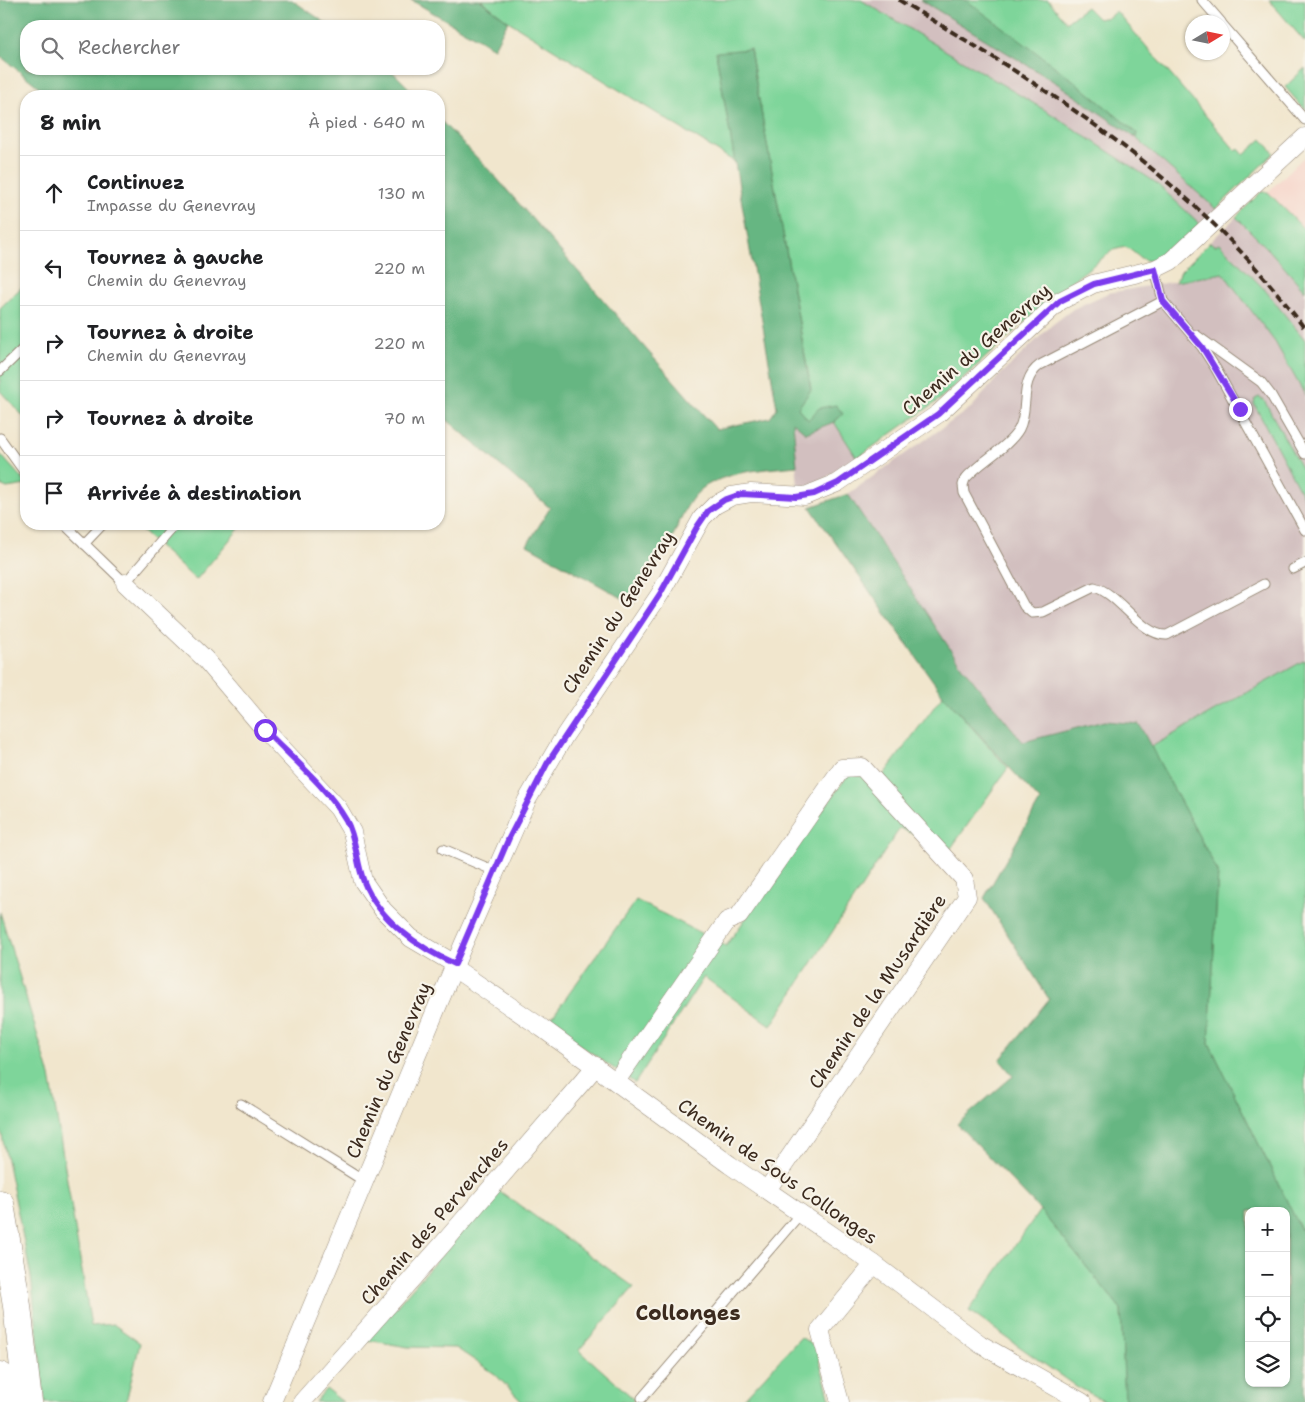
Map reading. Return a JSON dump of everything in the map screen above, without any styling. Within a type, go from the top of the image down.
[{"type":"highway","points":[[0,1204],[16,1306],[28,1402]]},
{"type":"highway","points":[[0,1376],[3,1402]]},
{"type":"street","name":"Chemin du Genevray","points":[[272,1402],[454,966],[523,808],[547,764],[660,594],[697,527],[708,511],[724,500],[741,494],[796,497],[814,494],[832,486],[862,468],[938,414],[1054,305],[1066,296],[1102,281],[1155,269],[1171,262],[1305,137]]},
{"type":"street","name":"Chemin de Sous Collonges","points":[[125,582],[205,659],[265,730],[333,803],[352,832],[363,881],[383,910],[411,938],[454,966],[767,1190],[874,1264],[980,1344],[1082,1402]]},
{"type":"street","name":"Chemin de la Musardière","points":[[616,1081],[727,921],[739,916],[842,768],[862,767],[964,879],[967,897],[767,1190]]},
{"type":"street","name":"Chemin des Pervenches","points":[[302,1402],[486,1195],[596,1066]]},
{"type":"street","points":[[840,1402],[820,1330],[874,1264]]},
{"type":"lane","points":[[1202,0],[1215,15]]},
{"type":"lane","points":[[1230,32],[1305,120]]},
{"type":"lane","points":[[1155,269],[1163,301],[1186,327],[1228,388],[1305,530]]},
{"type":"lane","points":[[1163,301],[1035,369],[1027,382],[1022,419],[1018,431],[965,479],[963,485],[964,494],[1024,606],[1032,612],[1043,612],[1094,587],[1103,591],[1152,631],[1167,635],[1264,584]]},
{"type":"lane","points":[[1186,327],[1261,382],[1271,395],[1305,454]]},
{"type":"lane","points":[[0,371],[20,352]]},
{"type":"lane","points":[[0,438],[20,462]]},
{"type":"lane","points":[[70,530],[125,582],[171,530]]},
{"type":"lane","points":[[84,544],[97,530]]},
{"type":"lane","points":[[1293,569],[1305,563]]},
{"type":"lane","points":[[442,849],[495,871]]},
{"type":"lane","points":[[241,1104],[364,1181]]},
{"type":"lane","points":[[642,1398],[801,1213]]},
{"type":"shaded area","points":[[861,0],[921,0],[1058,84],[1136,138],[1216,209],[1200,224],[1194,218]]},
{"type":"shaded area","points":[[1305,156],[1305,230],[1268,192]]},
{"type":"shaded area","points":[[1236,217],[1270,251],[1305,291],[1305,340],[1265,290],[1219,243],[1215,246],[1210,242]]},
{"type":"shaded area","points":[[1223,273],[1275,342],[1305,395],[1305,660],[1151,747],[1139,724],[1104,721],[1023,742],[962,667],[848,494],[972,407],[998,377],[1052,325],[1073,309],[1108,293]]},
{"type":"shaded area","points":[[793,421],[806,433],[834,422],[857,458],[815,485],[798,488]]},
{"type":"green space","points":[[0,0],[292,0],[321,20],[20,20],[20,72],[0,56]]},
{"type":"green space","points":[[411,0],[480,0],[508,21],[494,48]]},
{"type":"green space","points":[[481,0],[861,0],[1053,115],[1155,182],[1200,224],[1167,254],[1159,258],[1145,260],[1125,247],[1113,250],[1055,294],[939,400],[857,458],[834,422],[843,414],[808,420],[798,408],[811,389],[750,49],[716,53],[735,162],[508,21]]},
{"type":"green space","points":[[921,0],[1048,0],[1067,22],[1086,7],[1098,19],[1109,17],[1116,11],[1236,151],[1239,149],[1244,155],[1262,139],[1274,153],[1216,209],[1136,138],[1058,84]]},
{"type":"green space","points":[[921,0],[966,0],[1073,80],[1137,133],[1136,138],[1058,84]]},
{"type":"green space","points":[[1269,0],[1305,0],[1305,42]]},
{"type":"green space","points":[[750,49],[811,390],[798,408],[808,420],[819,408],[836,405],[843,414],[834,422],[806,433],[793,422],[797,466],[731,475],[711,483],[695,495],[684,512],[667,548],[633,604],[527,545],[550,508],[445,418],[445,125],[493,174],[716,429],[770,418],[777,408],[716,52]]},
{"type":"green space","points":[[1305,68],[1305,110],[1285,87]]},
{"type":"green space","points":[[24,75],[396,75],[411,90],[42,90]]},
{"type":"green space","points":[[1261,192],[1268,192],[1305,230],[1305,291],[1270,251],[1236,217]]},
{"type":"green space","points":[[1210,242],[1215,246],[1219,243],[1265,290],[1305,340],[1305,395],[1275,342],[1223,273],[1175,282],[1181,271]]},
{"type":"green space","points":[[20,289],[20,413],[0,391],[0,308]]},
{"type":"green space","points":[[1259,397],[1264,400],[1305,475],[1305,500],[1254,404],[1255,399]]},
{"type":"green space","points":[[0,454],[20,476],[20,486],[7,488],[0,485]]},
{"type":"green space","points":[[848,494],[962,667],[1023,742],[1104,721],[1139,724],[1218,872],[1209,1043],[1290,1207],[1245,1207],[1245,1387],[1290,1387],[1290,1208],[1305,1238],[1305,1402],[1125,1402],[1121,1309],[1040,1210],[957,1124],[1013,1076],[1000,1060],[1049,999],[984,898],[1040,801],[943,695],[810,507]]},
{"type":"green space","points":[[141,530],[238,530],[196,580]]},
{"type":"green space","points":[[1305,660],[1305,1238],[1209,1043],[1218,872],[1151,747]]},
{"type":"green space","points":[[943,695],[1008,768],[949,851],[900,828],[771,1026],[704,977],[635,1083],[548,1023],[636,900],[726,946],[848,775],[882,777]]},
{"type":"green space","points":[[0,912],[50,1076],[91,1326],[113,1324],[140,1343],[126,1402],[45,1402],[31,1276],[0,1126]]},
{"type":"green space","points":[[498,1190],[634,1287],[579,1350],[634,1399],[632,1402],[522,1402],[495,1374],[456,1348],[408,1347],[367,1340]]},
{"type":"green space","points":[[1040,1210],[1121,1309],[1125,1402],[1105,1402],[1071,1383],[969,1311]]},
{"type":"green space","points":[[801,1337],[816,1348],[830,1399],[834,1402],[741,1402]]},
{"type":"green space","points":[[326,1389],[343,1402],[315,1402]]},
{"type":"railway","points":[[899,0],[1013,70],[1067,106],[1119,143],[1169,183],[1217,227],[1262,275],[1305,329]]},
{"type":"district","name":"Collonges","points":[[688,1313]]},
{"type":"route","points":[[265,730],[338,808],[352,832],[363,881],[383,910],[411,938],[427,950],[455,964],[509,838],[547,764],[583,707],[650,610],[670,578],[702,518],[716,505],[732,496],[741,494],[751,493],[786,497],[805,496],[838,483],[938,414],[1048,310],[1066,296],[1087,286],[1109,279],[1155,269],[1163,301],[1202,347],[1240,409]]}]
